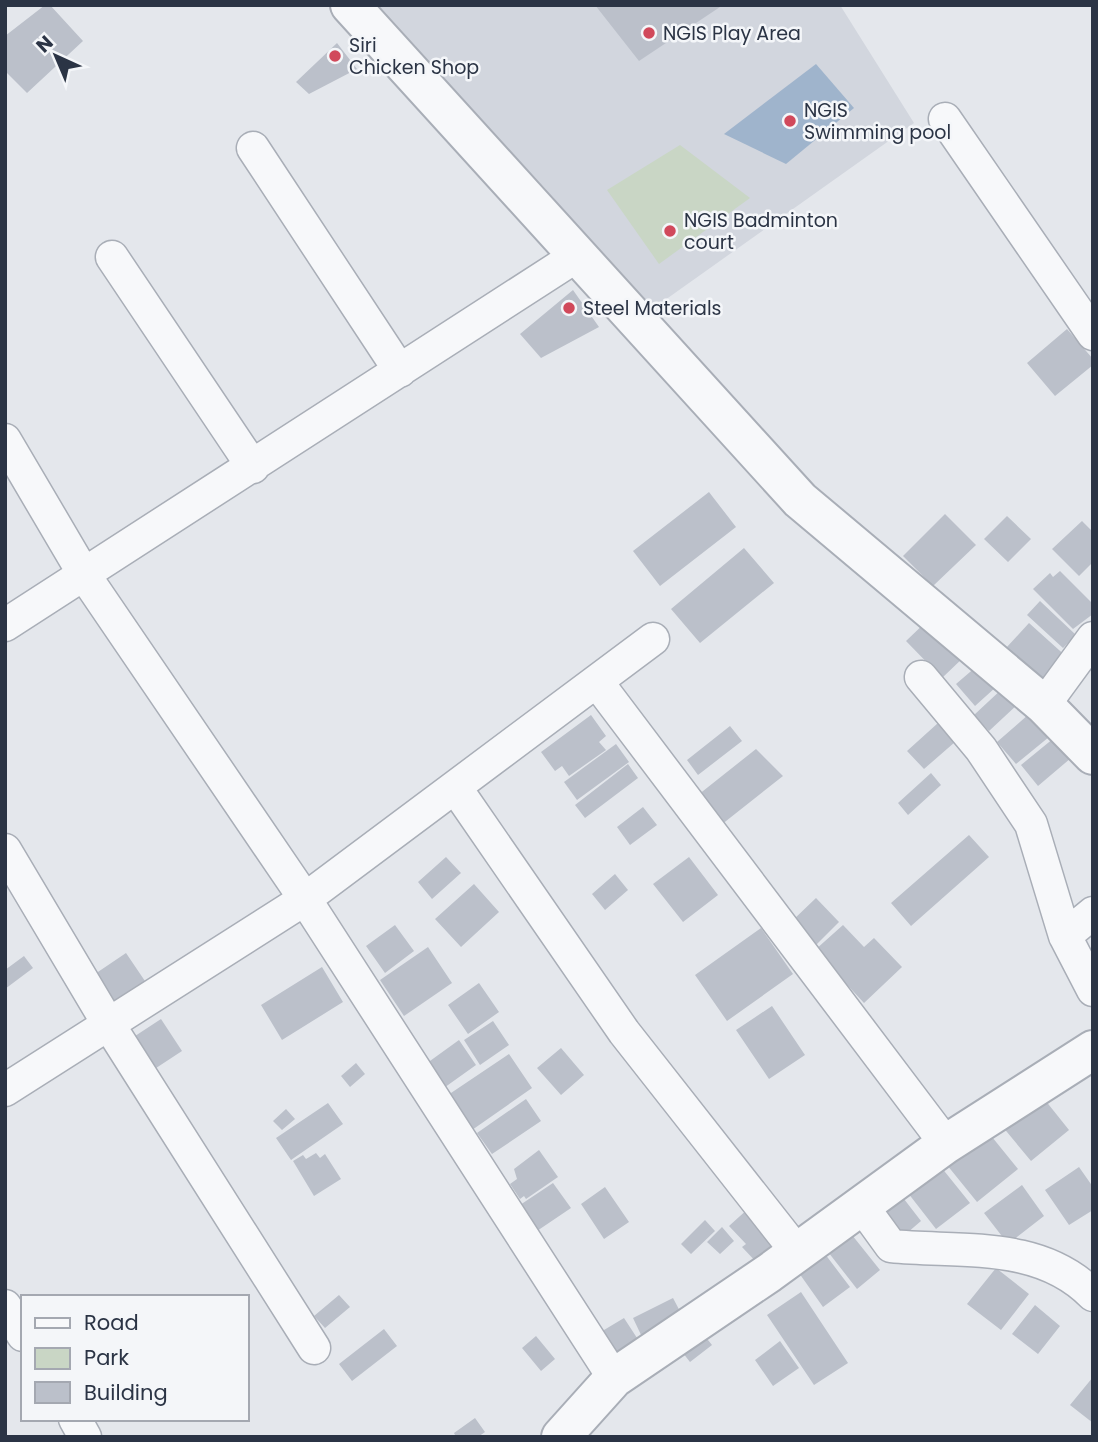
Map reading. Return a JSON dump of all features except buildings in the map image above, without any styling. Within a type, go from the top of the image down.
[{"type":"street","points":[[350,5],[800,500],[1044,705],[1091,749]]},
{"type":"street","points":[[944,119],[1093,334]]},
{"type":"street","points":[[253,148],[400,371]]},
{"type":"street","points":[[5,625],[85,576],[578,254]]},
{"type":"street","points":[[112,257],[253,467]]},
{"type":"street","points":[[5,440],[85,576],[305,899],[614,1378]]},
{"type":"street","points":[[1044,705],[1093,638]]},
{"type":"street","points":[[5,1090],[305,899],[653,639]]},
{"type":"street","points":[[921,677],[981,749],[1031,824],[1065,936],[1093,990]]},
{"type":"street","points":[[597,681],[946,1144]]},
{"type":"street","points":[[455,788],[624,1032],[797,1252]]},
{"type":"street","points":[[5,850],[109,1025],[314,1348]]},
{"type":"street","points":[[1065,936],[1093,914]]},
{"type":"street","points":[[561,1437],[614,1378],[797,1252],[946,1144],[1093,1050]]},
{"type":"street","points":[[862,1206],[891,1246],[992,1250],[1046,1265],[1069,1276],[1093,1295]]},
{"type":"street","points":[[5,1307],[21,1332]]},
{"type":"street","points":[[76,1421],[85,1437]]},
{"type":"shaded area","points":[[374,5],[840,5],[914,123],[651,310],[544,187]]},
{"type":"green space","name":"NGIS Badminton court","points":[[680,145],[750,198],[659,264],[607,190]]},
{"type":"water","name":"NGIS Swimming pool","points":[[816,64],[854,108],[786,164],[724,134]]},
{"type":"place","name":"NGIS Play Area","points":[[649,33]]},
{"type":"place","name":"Siri Chicken Shop","points":[[335,56]]},
{"type":"place","name":"NGIS Swimming pool","points":[[790,121]]},
{"type":"place","name":"NGIS Badminton court","points":[[670,231]]},
{"type":"place","name":"Steel Materials","points":[[569,308]]}]
